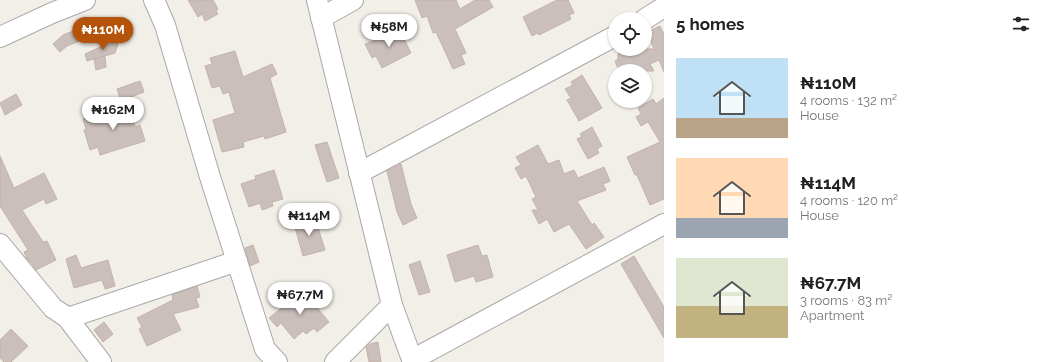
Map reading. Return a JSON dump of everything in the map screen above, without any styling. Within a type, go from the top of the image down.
[{"type":"street","points":[[0,37],[52,6],[85,0]]},
{"type":"street","points":[[154,0],[165,24],[210,177],[265,349],[276,362]]},
{"type":"street","points":[[353,0],[319,9],[392,305],[413,361],[583,266],[664,224]]},
{"type":"street","points":[[652,15],[664,7]]},
{"type":"street","points":[[359,173],[608,40]]},
{"type":"street","points":[[0,244],[53,308],[68,318],[237,261]]},
{"type":"street","points":[[335,362],[392,305]]},
{"type":"street","points":[[66,316],[101,362]]},
{"type":"building","points":[[188,0],[213,0],[218,9],[216,11],[218,14],[205,21],[202,14],[198,17]]},
{"type":"building","points":[[415,0],[456,0],[460,9],[475,0],[489,0],[493,7],[455,29],[466,53],[461,55],[465,64],[453,69],[436,32],[433,33],[427,16],[422,18]]},
{"type":"building","points":[[557,0],[568,0],[574,13],[569,15],[571,19],[539,35],[538,33],[532,36],[523,17]]},
{"type":"building","points":[[89,25],[94,35],[67,46],[60,52],[53,44],[63,35]]},
{"type":"building","points":[[660,26],[664,34],[664,72],[659,60],[650,64],[616,64],[615,61],[618,59],[618,56],[652,56],[652,49],[654,49],[652,44],[652,30]]},
{"type":"building","points":[[398,27],[411,53],[382,68],[376,56],[372,58],[365,44],[378,39],[377,37]]},
{"type":"building","points":[[120,38],[115,53],[87,61],[85,54]]},
{"type":"building","points":[[235,51],[243,77],[272,64],[277,74],[270,78],[286,132],[265,139],[264,136],[243,142],[244,147],[222,152],[213,120],[235,113],[229,92],[223,94],[220,86],[212,88],[205,66],[212,64],[210,58]]},
{"type":"building","points":[[105,56],[106,67],[96,70],[94,59]]},
{"type":"building","points":[[582,75],[602,108],[579,121],[567,100],[571,98],[565,89],[573,85],[571,82]]},
{"type":"building","points":[[140,81],[144,92],[121,101],[117,89]]},
{"type":"building","points":[[16,94],[22,105],[5,115],[0,103]]},
{"type":"building","points":[[664,98],[664,199],[650,205],[637,175],[635,175],[627,157],[660,142],[648,122],[641,126],[636,117],[641,114],[638,108],[652,108],[653,99],[656,104]]},
{"type":"building","points":[[129,106],[135,127],[140,125],[145,141],[100,155],[98,147],[90,150],[84,130],[86,129],[83,119]]},
{"type":"building","points":[[592,127],[602,146],[597,149],[599,153],[588,159],[577,139],[582,137],[580,134]]},
{"type":"building","points":[[327,142],[339,178],[327,182],[315,145]]},
{"type":"building","points":[[538,145],[548,164],[559,160],[564,174],[574,170],[578,178],[604,167],[610,181],[603,184],[606,190],[577,201],[592,225],[594,223],[604,237],[586,249],[569,224],[554,232],[547,219],[539,224],[532,210],[538,210],[532,199],[536,197],[526,176],[521,179],[515,168],[521,165],[516,157]]},
{"type":"building","points":[[0,156],[14,188],[44,173],[57,199],[46,204],[44,199],[22,210],[43,242],[47,241],[56,260],[36,270],[27,259],[24,252],[28,250],[0,206]]},
{"type":"building","points":[[401,164],[411,204],[417,218],[403,225],[397,212],[387,171]]},
{"type":"building","points":[[274,170],[283,199],[272,202],[273,206],[262,210],[260,203],[249,207],[241,184],[256,179],[255,176]]},
{"type":"building","points":[[315,218],[325,250],[303,256],[294,224]]},
{"type":"building","points":[[253,245],[259,262],[250,266],[245,248]]},
{"type":"building","points":[[478,245],[482,256],[487,255],[493,277],[476,282],[474,276],[455,282],[447,255]]},
{"type":"building","points":[[76,255],[81,268],[108,260],[115,286],[105,289],[102,280],[74,288],[66,259]]},
{"type":"building","points":[[634,256],[664,307],[664,338],[621,264]]},
{"type":"building","points":[[420,261],[430,292],[419,295],[409,265]]},
{"type":"building","points":[[197,286],[200,297],[196,298],[199,307],[173,314],[181,330],[147,346],[139,329],[142,327],[137,318],[173,300],[172,295]]},
{"type":"building","points":[[303,291],[329,322],[317,332],[314,328],[306,334],[303,331],[294,339],[281,323],[277,327],[269,318]]},
{"type":"building","points":[[104,322],[113,334],[103,342],[94,330]]},
{"type":"building","points":[[11,329],[28,346],[11,362],[4,362],[0,358],[0,340]]},
{"type":"building","points":[[378,342],[381,362],[369,362],[366,347],[370,344]]}]
